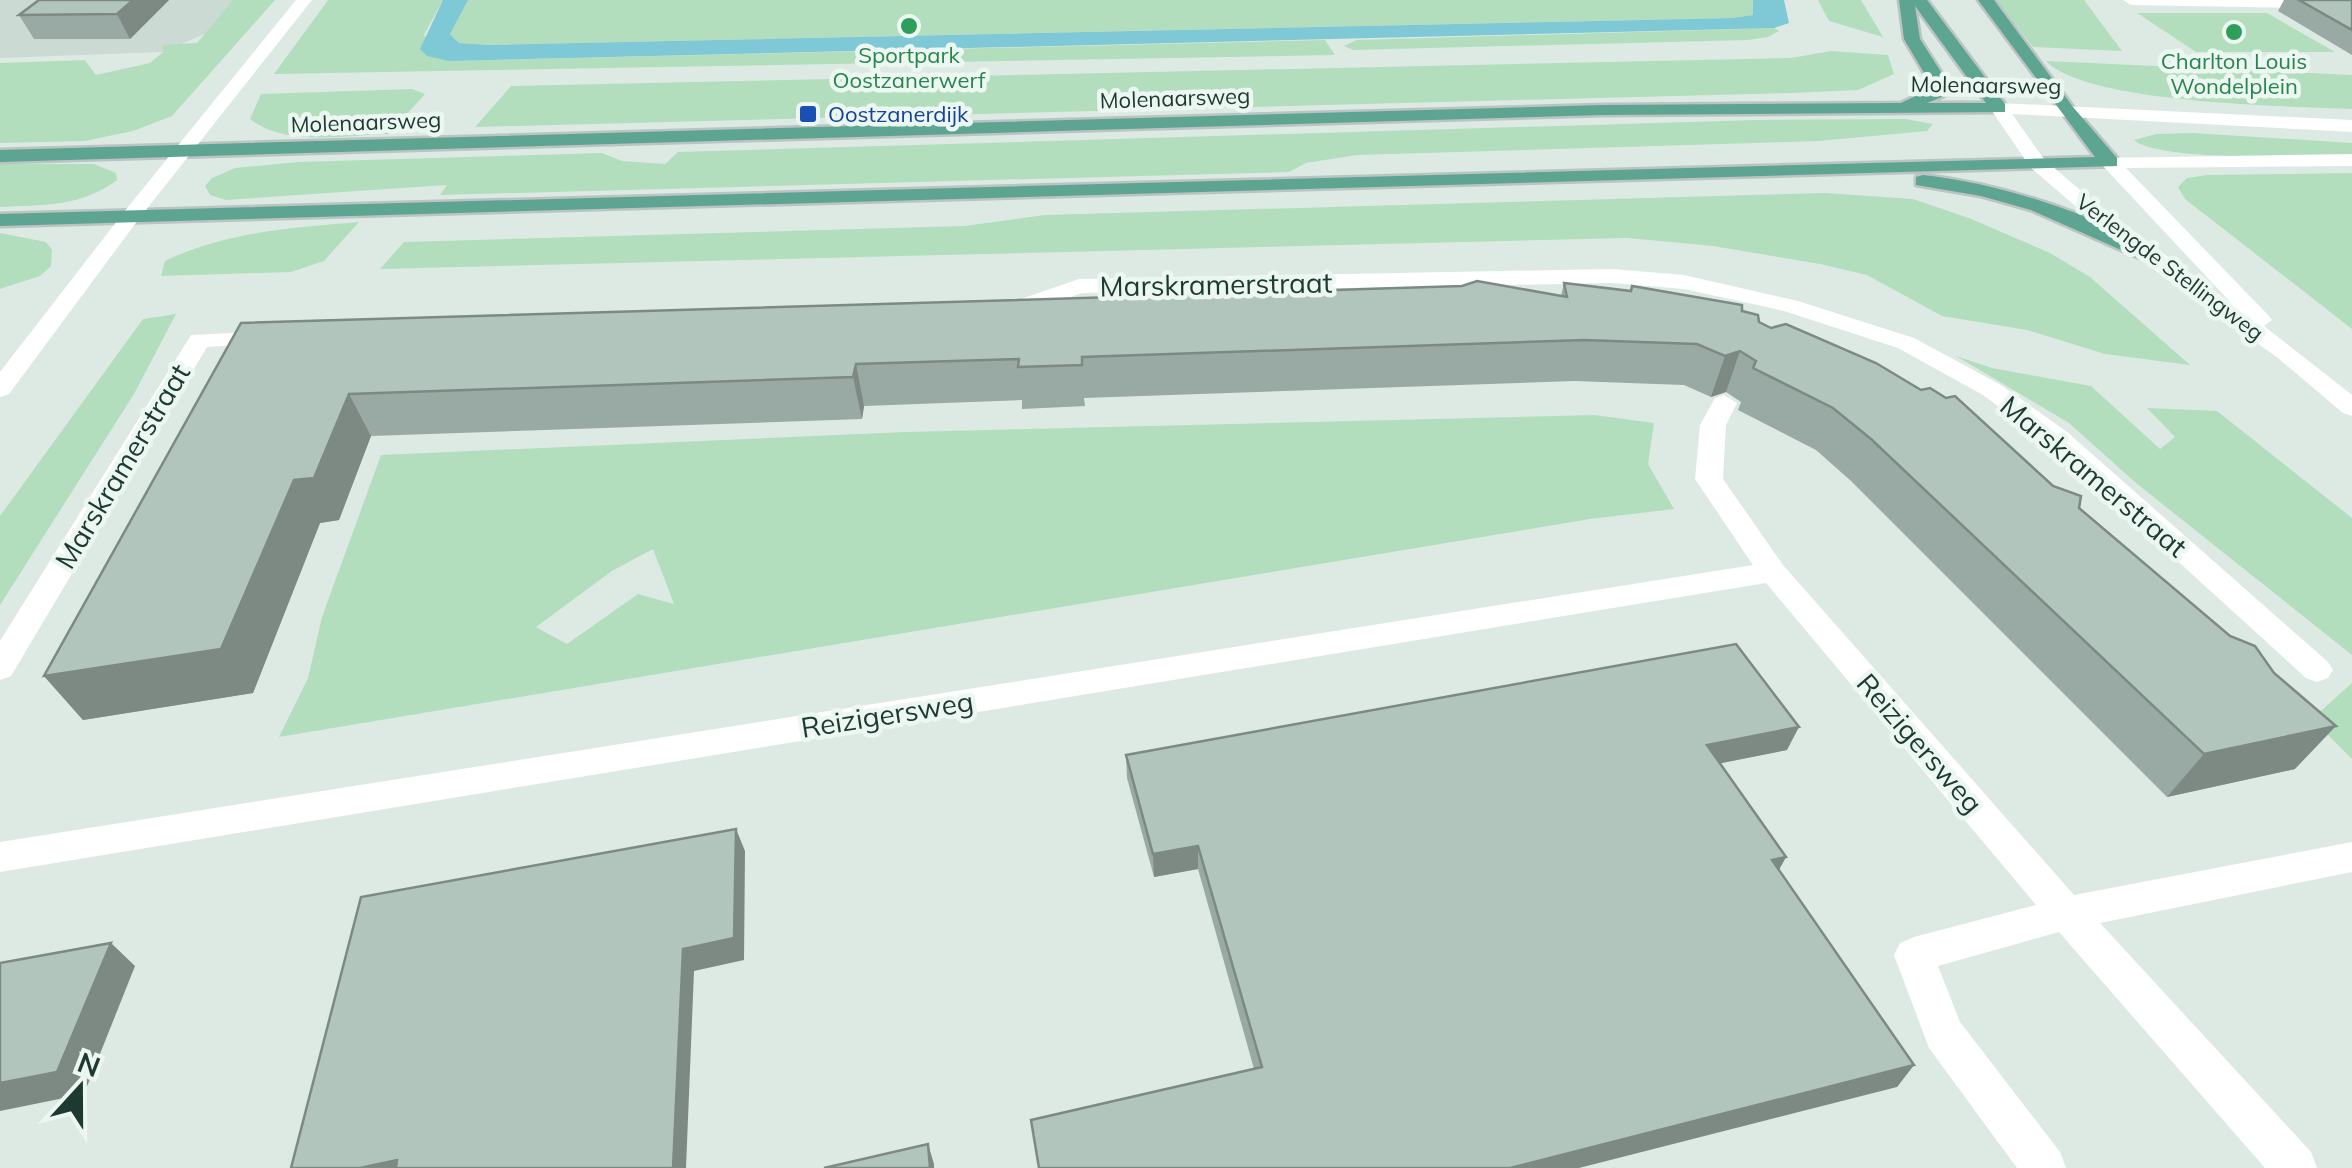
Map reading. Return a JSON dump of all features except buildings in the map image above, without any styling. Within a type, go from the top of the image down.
[{"type":"main road","points":[[1895,108],[1938,92],[1939,83],[1912,39],[1908,0]]},
{"type":"main road","name":"Verlengde Stellingweg","points":[[1919,0],[1999,108]]},
{"type":"main road","name":"Verlengde Stellingweg","points":[[1986,0],[2066,112],[2110,162]]},
{"type":"main road","name":"Molenaarsweg","points":[[0,156],[1602,110],[1999,108]]},
{"type":"main road","points":[[0,220],[2110,162]]},
{"type":"main road","points":[[1791,170],[1979,188],[2077,218],[2146,252]]},
{"type":"street","points":[[0,389],[131,216],[304,0]]},
{"type":"street","points":[[2131,0],[2352,4]]},
{"type":"street","name":"Molenaarsweg","points":[[1999,108],[2352,126]]},
{"type":"street","name":"Verlengde Stellingweg","points":[[1999,108],[2037,163],[2146,252],[2288,353]]},
{"type":"street","points":[[2110,162],[2352,160]]},
{"type":"street","name":"Verlengde Stellingweg","points":[[2110,162],[2288,353]]},
{"type":"street","name":"Marskramerstraat","points":[[985,313],[1024,309],[1079,286],[1612,276],[1684,282],[1790,306],[1906,343],[1992,390],[2058,438],[2317,670]]},
{"type":"street","points":[[1774,332],[1790,306]]},
{"type":"street","name":"Marskramerstraat","points":[[0,668],[199,340],[298,337]]},
{"type":"street","points":[[2288,353],[2350,406]]},
{"type":"street","name":"Reizigersweg","points":[[1724,404],[1713,424],[1708,478],[1773,572],[2066,913],[2296,1168]]},
{"type":"street","name":"Reizigersweg","points":[[0,858],[1773,572]]},
{"type":"street","points":[[2044,1168],[1944,1034],[1914,955],[2066,913],[2352,856]]},
{"type":"shaded area","points":[[0,0],[241,0],[220,27],[163,52],[0,58]]},
{"type":"green space","points":[[233,0],[275,0],[172,116],[133,131],[85,141],[0,143],[0,63],[85,60],[96,75],[150,63],[163,52],[163,45],[197,43]]},
{"type":"green space","points":[[328,0],[443,0],[424,35],[449,61],[1325,40],[1335,55],[274,74]]},
{"type":"green space","name":"Sportpark Oostzanerwerf","points":[[467,0],[1753,0],[1753,15],[490,45],[459,43],[450,34]]},
{"type":"green space","points":[[1818,0],[1861,0],[1883,37],[1829,21]]},
{"type":"green space","points":[[1996,0],[2084,0],[2122,51],[2033,47]]},
{"type":"green space","name":"Charlton Louis Wondelplein","points":[[2137,13],[2267,13],[2335,52],[2196,52]]},
{"type":"green space","points":[[1774,28],[1779,31],[1748,40],[1353,50],[1344,46],[1356,40]]},
{"type":"green space","points":[[1831,51],[1888,55],[1894,74],[1858,90],[1792,93],[475,127],[511,86],[1791,58]]},
{"type":"green space","points":[[2046,61],[2352,75],[2352,109],[2238,104],[2144,94],[2068,75]]},
{"type":"green space","points":[[412,89],[425,94],[389,134],[298,136],[265,128],[250,119],[261,94]]},
{"type":"green space","points":[[1905,119],[1933,124],[1927,131],[1819,141],[1357,155],[1306,163],[1289,172],[440,195],[447,185],[226,200],[210,195],[205,186],[212,178],[235,168],[298,162],[602,153],[622,161],[665,164],[678,152],[1756,120]]},
{"type":"green space","points":[[2156,134],[2352,143],[2352,157],[2203,155],[2149,147],[2134,140]]},
{"type":"green space","points":[[0,164],[94,164],[116,173],[117,180],[75,200],[0,207]]},
{"type":"green space","points":[[2352,173],[2352,329],[2185,199],[2178,187],[2187,178],[2207,175]]},
{"type":"green space","points":[[1826,193],[1913,199],[2050,253],[2090,277],[2190,365],[2105,354],[2027,330],[1942,316],[1867,275],[1820,264],[1713,246],[1627,238],[380,269],[404,242],[964,226],[1045,215]]},
{"type":"green space","points":[[359,222],[324,261],[291,272],[161,276],[165,261],[212,243],[260,232]]},
{"type":"green space","points":[[0,233],[46,242],[52,250],[51,266],[40,276],[0,289]]},
{"type":"green space","points":[[176,314],[134,394],[0,605],[0,516],[143,319]]},
{"type":"green space","points":[[1956,356],[1992,368],[2091,386],[2160,449],[2175,437],[2147,408],[2217,411],[2352,518],[2352,655],[2136,483],[2069,423]]},
{"type":"green space","points":[[1594,415],[1654,423],[1648,464],[1674,509],[1590,519],[279,737],[308,678],[322,617],[381,455],[905,432]],"holes":[[[653,549],[674,604],[638,594],[567,644],[536,627],[612,571]]]},
{"type":"green space","points":[[2352,683],[2352,759],[2312,719]]},
{"type":"water","points":[[443,0],[468,0],[450,34],[459,43],[490,45],[1732,18],[1753,15],[1753,0],[1784,0],[1789,23],[1774,28],[449,61],[427,56],[420,49]]},
{"type":"place","name":"Sportpark Oostzanerwerf","points":[[909,26]]},
{"type":"place","name":"Charlton Louis Wondelplein","points":[[2234,32]]},
{"type":"place","name":"Oostzanerdijk","points":[[808,114]]}]
